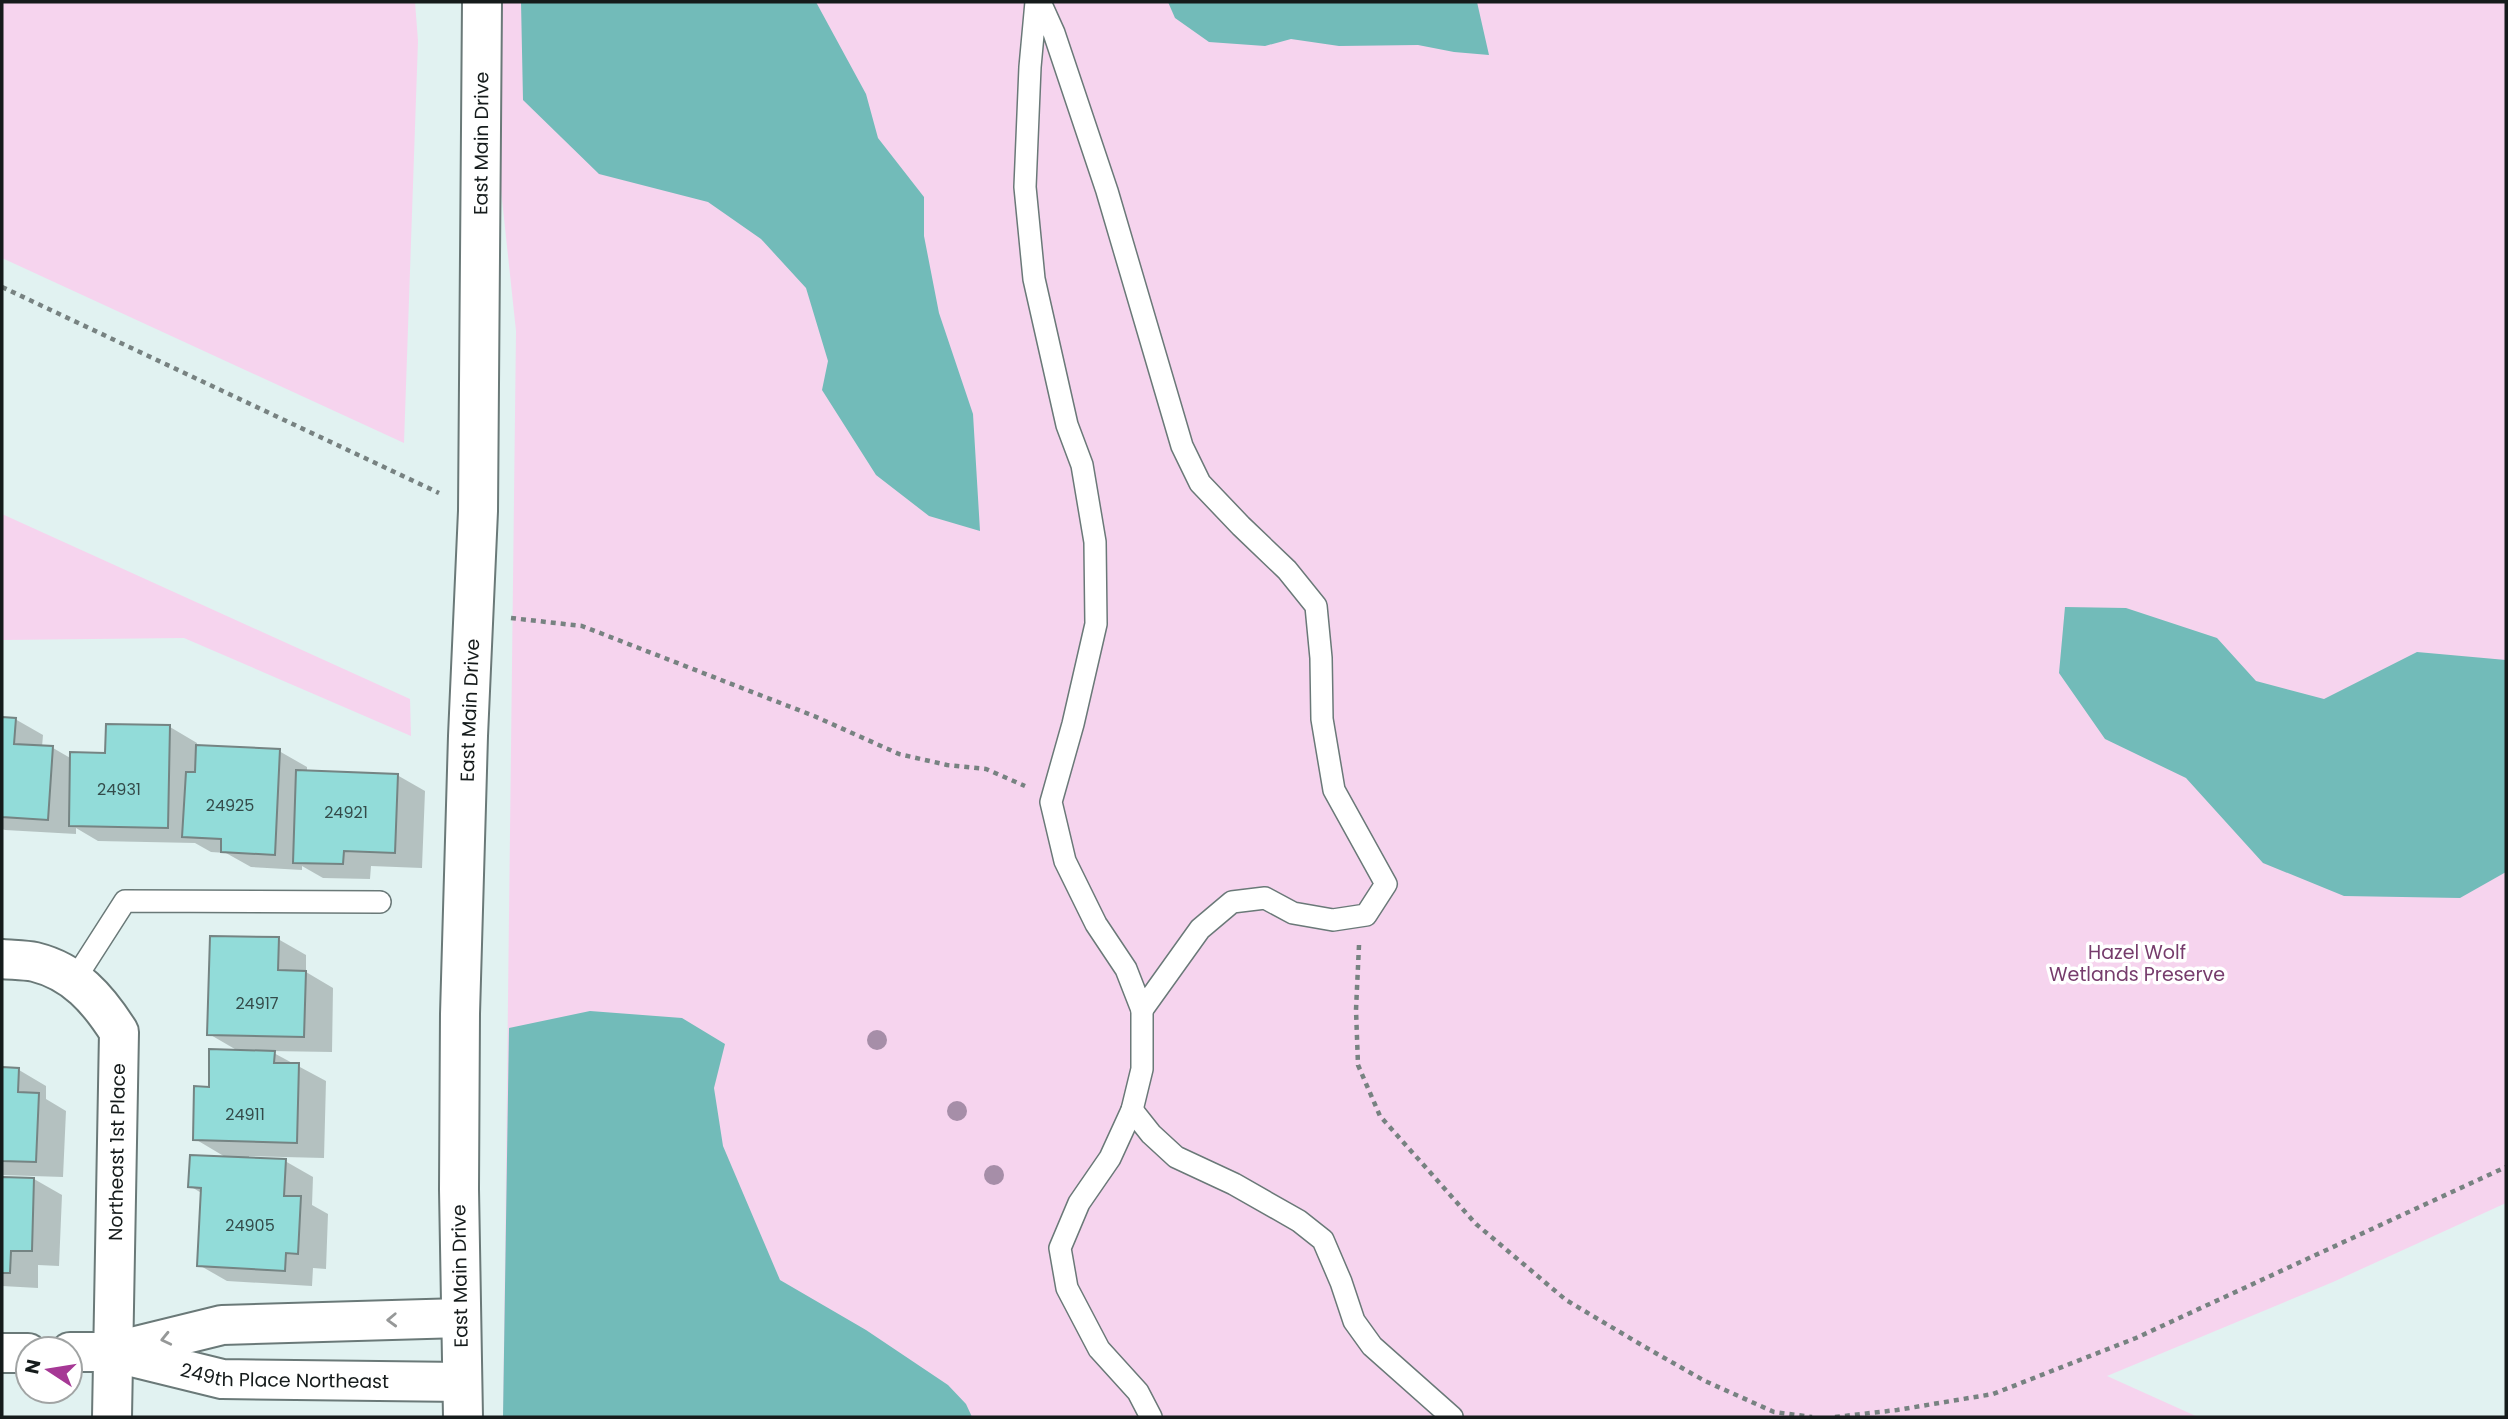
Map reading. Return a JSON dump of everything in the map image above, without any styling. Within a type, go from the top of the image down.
[{"type":"street","name":"East Main Drive","points":[[462,1400],[460,1014],[478,511],[482,2]]},
{"type":"street","name":"Northeast 1st Place","points":[[2,959],[36,962],[75,979],[101,1004],[119,1032],[112,1417]]},
{"type":"street","name":"249th Place Northeast","points":[[84,1352],[113,1352],[222,1325],[461,1318]]},
{"type":"street","name":"249th Place Northeast","points":[[113,1352],[222,1379],[462,1400]]},
{"type":"lane","points":[[1038,2],[1030,67],[1025,187],[1033,266],[1067,425],[1082,465],[1095,541],[1096,624],[1073,724],[1051,802],[1065,861],[1096,924],[1126,969],[1142,1010],[1142,1069],[1132,1110],[1110,1158],[1079,1203],[1060,1248],[1067,1288],[1099,1349],[1138,1392],[1151,1417]]},
{"type":"lane","points":[[1038,2],[1054,33],[1107,191],[1182,446],[1200,483],[1287,570],[1316,606],[1321,658],[1322,719],[1334,790],[1386,884],[1366,915],[1333,920],[1293,913],[1265,898],[1232,902],[1200,929],[1142,1010]]},
{"type":"lane","points":[[75,979],[125,901],[380,902]]},
{"type":"lane","points":[[1132,1110],[1151,1134],[1176,1157],[1234,1184],[1299,1221],[1323,1240],[1354,1321],[1372,1346],[1452,1417]]},
{"type":"path","points":[[2,287],[478,511]]},
{"type":"path","points":[[473,616],[582,626],[814,716],[899,754],[947,765],[986,769],[1035,791]]},
{"type":"path","points":[[1359,944],[1356,1010],[1359,1065],[1364,1078],[1380,1116],[1476,1224],[1566,1300],[1646,1348],[1704,1381],[1774,1412],[1812,1417]]},
{"type":"path","points":[[1835,1417],[1993,1394],[2136,1338],[2506,1167]]},
{"type":"green space","points":[[2,2],[415,2],[418,41],[404,443],[2,258]]},
{"type":"green space","name":"Hazel Wolf Wetlands Preserve","points":[[481,2],[2506,2],[2506,1203],[2333,1282],[2107,1376],[2198,1417],[503,1417],[516,331]]},
{"type":"green space","points":[[2,514],[410,699],[411,736],[184,638],[2,640]]},
{"type":"water","points":[[521,2],[816,2],[866,94],[878,138],[924,197],[924,236],[939,313],[973,414],[980,531],[929,516],[876,475],[822,390],[828,361],[806,288],[761,239],[708,202],[599,174],[523,100]]},
{"type":"water","points":[[1168,2],[1477,2],[1489,55],[1418,45],[1339,46],[1291,39],[1265,46],[1209,42],[1175,18]]},
{"type":"water","points":[[2065,607],[2126,608],[2217,638],[2256,681],[2324,699],[2417,652],[2506,660],[2506,872],[2460,898],[2344,896],[2263,863],[2186,778],[2105,739],[2059,673]]},
{"type":"water","points":[[590,1011],[682,1018],[725,1044],[714,1088],[723,1146],[780,1280],[866,1330],[948,1385],[966,1404],[972,1417],[503,1417],[509,1028]]},
{"type":"building","points":[[2,717],[16,718],[14,744],[53,746],[48,820],[2,817]]},
{"type":"building","points":[[106,724],[170,725],[168,828],[69,826],[70,752],[105,753]]},
{"type":"building","points":[[196,745],[280,749],[275,855],[221,852],[221,839],[182,837],[186,772],[195,772]]},
{"type":"building","points":[[296,770],[398,774],[395,853],[344,851],[343,864],[293,863]]},
{"type":"building","points":[[210,936],[279,937],[278,970],[306,971],[304,1037],[207,1035]]},
{"type":"building","points":[[209,1049],[275,1051],[274,1063],[299,1063],[297,1143],[193,1140],[194,1086],[209,1087]]},
{"type":"building","points":[[2,1067],[19,1068],[18,1092],[39,1093],[36,1162],[2,1161]]},
{"type":"building","points":[[190,1155],[286,1159],[284,1196],[301,1196],[298,1254],[286,1253],[285,1271],[197,1266],[201,1188],[188,1187]]},
{"type":"building","points":[[2,1177],[34,1178],[32,1251],[11,1251],[10,1273],[2,1273]]}]
